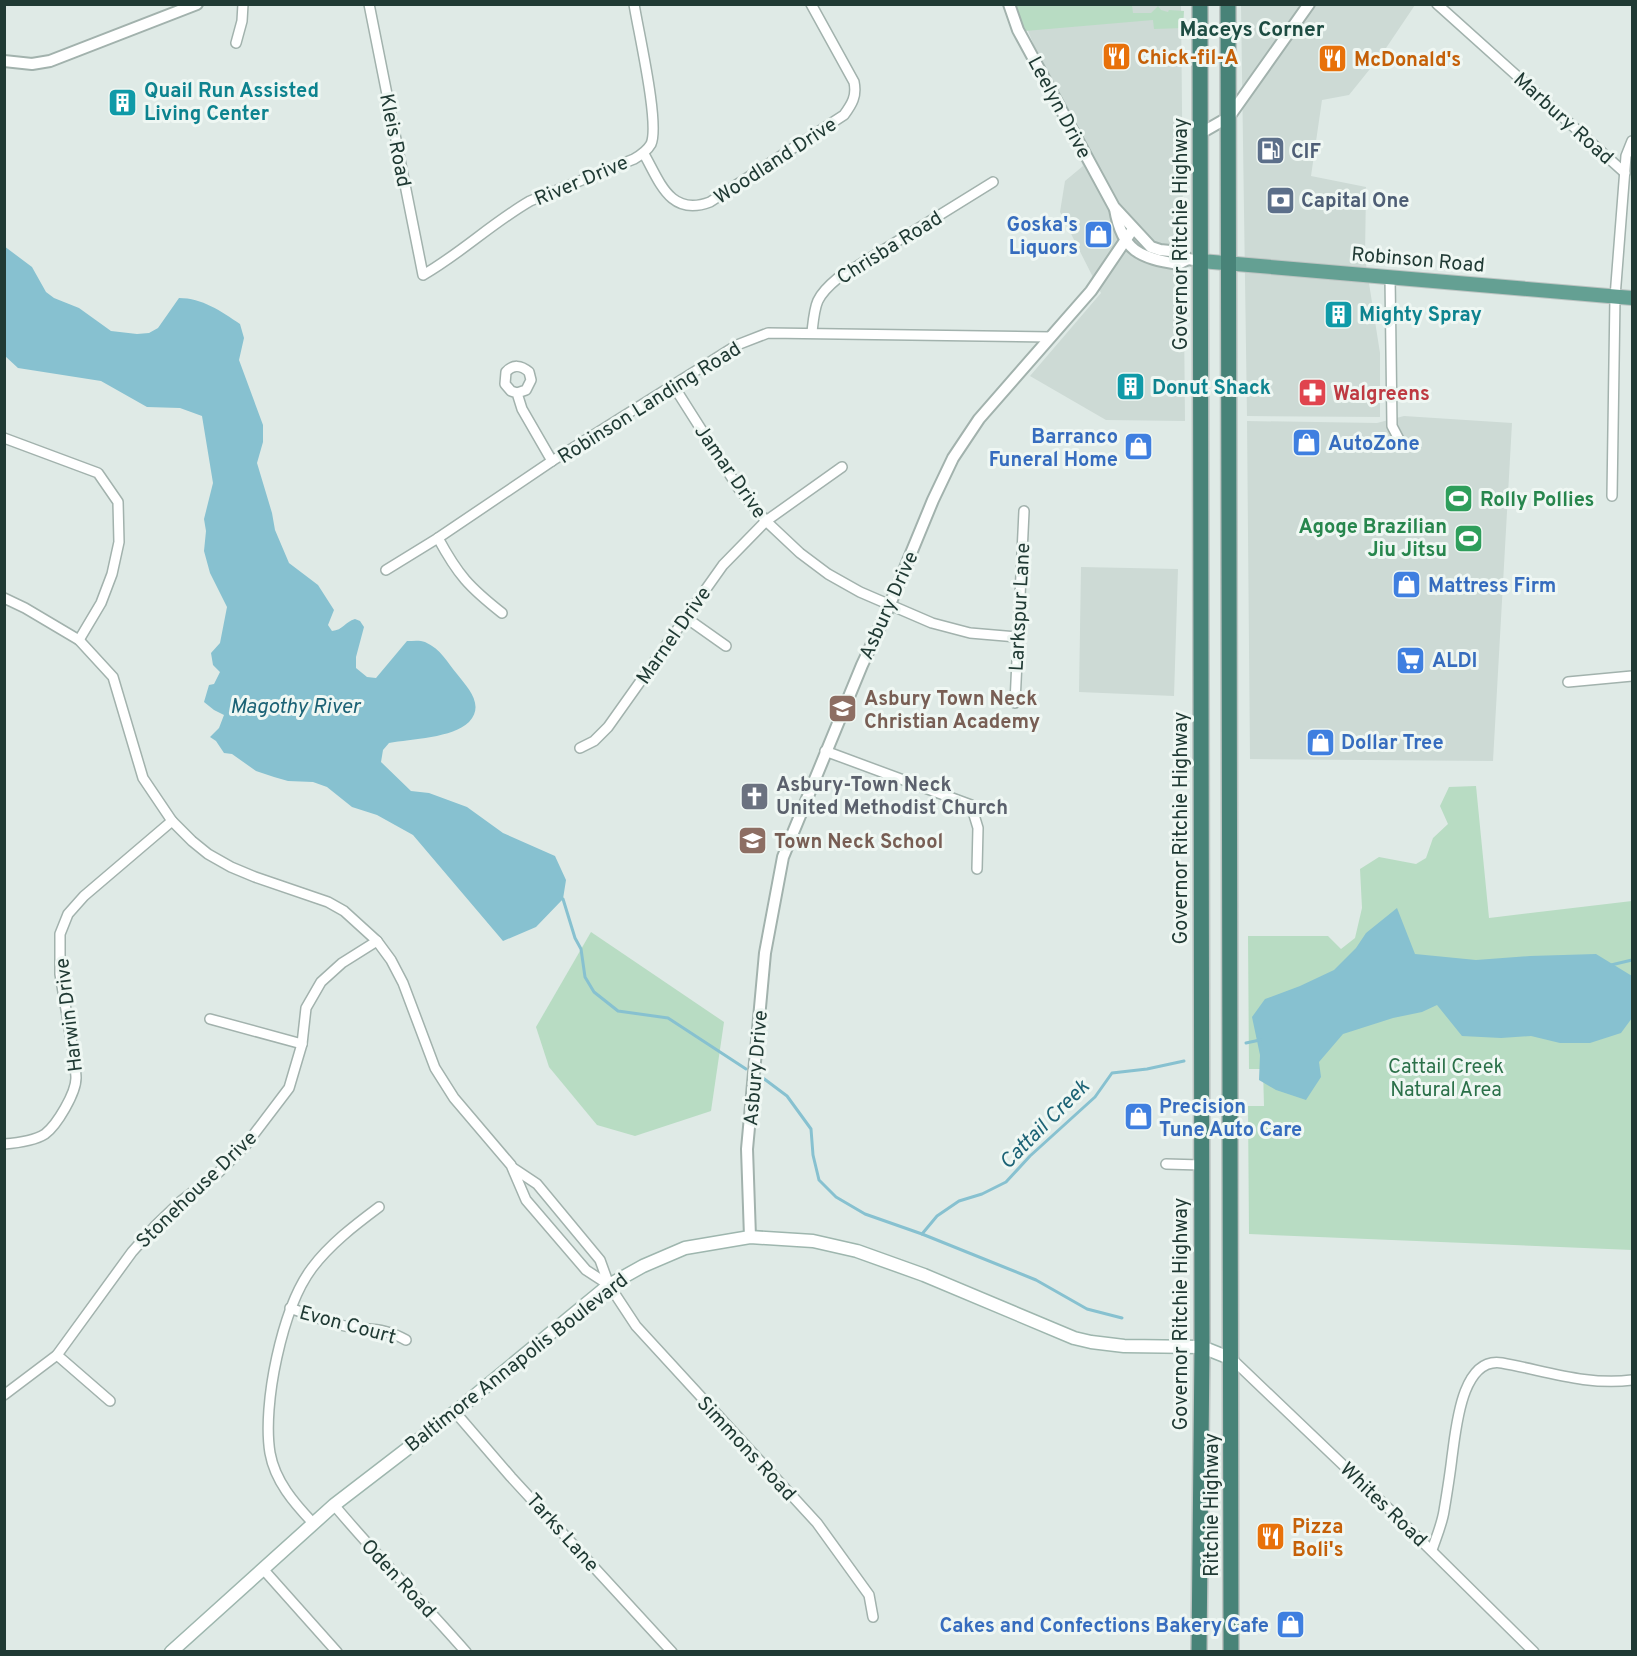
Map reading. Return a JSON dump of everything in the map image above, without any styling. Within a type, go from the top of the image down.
[{"type":"highway","name":"Governor Ritchie Highway","points":[[1199,1652],[1202,1347],[1195,260],[1201,134],[1200,4]]},
{"type":"highway","points":[[1228,4],[1232,1359]]},
{"type":"highway","name":"Ritchie Highway","points":[[1231,1652],[1232,1359]]},
{"type":"main road","name":"Robinson Road","points":[[1195,260],[1632,298]]},
{"type":"main road","name":"Baltimore Annapolis Boulevard","points":[[171,1652],[334,1505],[455,1412],[609,1285],[643,1266],[685,1248],[750,1237],[813,1241],[857,1251],[924,1275],[1058,1332],[1091,1342],[1124,1346],[1202,1347],[1232,1359]]},
{"type":"street","points":[[4,61],[38,64],[50,61],[197,4]]},
{"type":"street","points":[[236,43],[242,21],[243,4]]},
{"type":"street","name":"Kleis Road","points":[[369,4],[423,275]]},
{"type":"street","name":"River Drive","points":[[423,275],[441,265],[530,201],[644,154],[651,144],[654,123],[634,4]]},
{"type":"street","name":"Woodland Drive","points":[[644,154],[670,197],[684,206],[699,206],[710,202],[844,115],[854,99],[856,92],[854,82],[811,4]]},
{"type":"street","name":"Leelyn Drive","points":[[1009,4],[1018,30],[1114,207],[1150,247],[1180,252],[1195,260]]},
{"type":"street","points":[[1201,134],[1228,117],[1309,4]]},
{"type":"street","name":"Marbury Road","points":[[1437,4],[1625,173],[1615,297],[1612,496]]},
{"type":"street","points":[[1625,173],[1626,156],[1632,141]]},
{"type":"street","name":"Chrisba Road","points":[[812,332],[814,307],[822,291],[838,278],[993,182]]},
{"type":"street","name":"Leelyn Drive","points":[[1114,207],[1126,241]]},
{"type":"street","name":"Asbury Drive","points":[[750,1237],[747,1149],[765,953],[783,857],[825,751],[953,458],[979,419],[1091,291],[1133,229]]},
{"type":"street","points":[[1126,241],[1144,257],[1154,261],[1178,264],[1195,260]]},
{"type":"street","points":[[1390,276],[1392,426],[1402,445]]},
{"type":"street","name":"Robinson Landing Road","points":[[386,570],[552,461],[737,345],[768,333],[1051,337]]},
{"type":"street","name":"Jamar Drive","points":[[673,385],[739,489],[766,521],[800,553],[828,574],[932,623],[970,633],[1017,637]]},
{"type":"street","points":[[517,393],[522,409],[552,461]]},
{"type":"street","points":[[4,438],[98,472],[118,502],[119,542],[112,574],[101,603],[80,640]]},
{"type":"street","name":"Marnel Drive","points":[[580,748],[594,741],[608,727],[723,565],[766,521],[842,467]]},
{"type":"street","name":"Larkspur Lane","points":[[1015,703],[1024,511]]},
{"type":"street","points":[[438,538],[455,569],[468,585],[502,613]]},
{"type":"street","points":[[4,598],[26,608],[80,640],[112,677],[141,771],[148,786],[172,821],[208,854],[255,878],[328,902],[344,911],[377,941],[403,982],[435,1068],[454,1098],[513,1168],[537,1184],[600,1260],[609,1285]]},
{"type":"street","points":[[685,617],[726,646]]},
{"type":"street","points":[[1568,682],[1632,676]]},
{"type":"street","points":[[825,751],[971,805],[978,828],[977,869]]},
{"type":"street","name":"Harwin Drive","points":[[4,1144],[18,1143],[45,1134],[74,1094],[76,1078],[73,1051],[60,974],[60,934],[68,914],[84,896],[172,821]]},
{"type":"street","name":"Stonehouse Drive","points":[[4,1395],[57,1355],[132,1252],[156,1225],[181,1201],[219,1172],[249,1141],[289,1088],[302,1044],[306,1008],[321,982],[342,963],[377,941]]},
{"type":"street","points":[[210,1020],[302,1044]]},
{"type":"street","points":[[1166,1164],[1201,1165]]},
{"type":"street","points":[[513,1168],[526,1200],[586,1270],[609,1285]]},
{"type":"street","points":[[313,1523],[286,1490],[270,1453],[270,1405],[280,1339],[290,1308],[311,1269],[342,1235],[379,1207]]},
{"type":"street","name":"Simmons Road","points":[[609,1285],[643,1334],[817,1523],[869,1595],[873,1617]]},
{"type":"street","name":"Evon Court","points":[[290,1308],[351,1327],[391,1331],[405,1340]]},
{"type":"street","points":[[57,1355],[110,1401]]},
{"type":"street","name":"Whites Road","points":[[1232,1359],[1432,1550],[1534,1652]]},
{"type":"street","points":[[1432,1550],[1443,1515],[1460,1409],[1466,1389],[1476,1372],[1484,1366],[1499,1362],[1586,1381],[1632,1380]]},
{"type":"street","name":"Tarks Lane","points":[[455,1412],[672,1652]]},
{"type":"street","name":"Oden Road","points":[[334,1505],[380,1559],[466,1652]]},
{"type":"street","points":[[263,1569],[337,1652]]},
{"type":"shaded area","points":[[1127,5],[1181,5],[1185,421],[1106,420],[1030,376],[1101,293],[1060,212],[1065,181],[1083,166],[1026,26]]},
{"type":"shaded area","points":[[1241,5],[1415,5],[1382,54],[1349,95],[1322,100],[1311,176],[1366,187],[1365,258],[1380,353],[1380,417],[1247,416]]},
{"type":"shaded area","points":[[1404,416],[1512,423],[1493,761],[1250,759],[1247,421],[1377,423]]},
{"type":"shaded area","points":[[1081,567],[1178,569],[1174,696],[1079,692]]},
{"type":"green space","points":[[1014,5],[1132,5],[1133,13],[1151,13],[1158,6],[1161,10],[1168,12],[1169,10],[1184,11],[1183,28],[1154,29],[1153,20],[1025,31],[1014,16]]},
{"type":"green space","name":"Cattail Creek Natural Area","points":[[1476,786],[1489,918],[1632,901],[1632,1250],[1249,1234],[1248,1106],[1264,1106],[1263,1069],[1249,1069],[1248,936],[1328,936],[1341,949],[1355,938],[1362,908],[1360,869],[1379,857],[1416,864],[1426,858],[1433,838],[1448,824],[1440,806],[1449,787]]},
{"type":"green space","points":[[591,932],[724,1022],[711,1111],[635,1136],[597,1125],[549,1067],[536,1027]]},
{"type":"water","name":"Magothy River","points":[[4,246],[32,267],[46,292],[54,298],[79,308],[111,331],[149,333],[158,328],[179,298],[196,300],[240,324],[244,338],[239,360],[263,425],[263,442],[257,463],[275,530],[289,563],[318,585],[334,610],[328,625],[332,631],[355,619],[360,621],[364,627],[356,657],[356,668],[367,677],[376,678],[407,641],[423,641],[443,656],[470,691],[475,703],[474,716],[462,727],[442,735],[389,743],[383,750],[381,762],[411,791],[429,793],[467,807],[503,833],[555,856],[566,880],[563,899],[536,927],[503,941],[413,835],[377,815],[352,807],[327,787],[313,782],[288,781],[256,771],[232,754],[224,753],[216,741],[210,737],[219,728],[224,715],[204,702],[209,685],[214,684],[220,672],[213,665],[211,653],[220,643],[227,607],[210,573],[204,551],[206,531],[204,519],[213,483],[202,416],[180,408],[147,407],[101,381],[18,368],[5,356]]},
{"type":"water","points":[[1397,908],[1415,954],[1476,960],[1596,954],[1632,976],[1632,1018],[1621,1033],[1590,1043],[1560,1043],[1531,1036],[1501,1038],[1462,1036],[1437,1005],[1422,1012],[1393,1018],[1343,1034],[1319,1062],[1321,1077],[1306,1100],[1276,1090],[1259,1080],[1260,1055],[1252,1017],[1265,999],[1334,970],[1356,948],[1366,933]]},
{"type":"waterway","name":"Cattail Creek","points":[[563,899],[575,938],[581,949],[585,977],[594,992],[618,1011],[668,1018],[746,1069]]},
{"type":"waterway","name":"Cattail Creek","points":[[1611,965],[1632,960]]},
{"type":"waterway","name":"Cattail Creek","points":[[1246,1043],[1260,1040]]},
{"type":"waterway","name":"Cattail Creek","points":[[922,1234],[937,1216],[959,1201],[982,1194],[1006,1182],[1030,1156],[1095,1097],[1112,1073],[1147,1069],[1184,1061]]},
{"type":"waterway","name":"Cattail Creek","points":[[763,1078],[787,1096],[811,1129],[813,1155],[819,1180],[836,1197],[865,1214],[922,1234],[1036,1280],[1087,1309],[1122,1318]]},
{"type":"place","name":"Chick-fil-A","points":[[1116,57]]},
{"type":"place","name":"McDonald's","points":[[1333,59]]},
{"type":"place","name":"Quail Run Assisted Living Center","points":[[123,102]]},
{"type":"place","name":"CIF","points":[[1270,151]]},
{"type":"place","name":"Capital One","points":[[1280,200]]},
{"type":"place","name":"Goska's Liquors","points":[[1099,235]]},
{"type":"place","name":"Mighty Spray","points":[[1338,314]]},
{"type":"place","name":"Donut Shack","points":[[1131,387]]},
{"type":"place","name":"Walgreens","points":[[1312,393]]},
{"type":"place","name":"AutoZone","points":[[1307,443]]},
{"type":"place","name":"Barranco Funeral Home","points":[[1139,447]]},
{"type":"place","name":"Rolly Pollies","points":[[1459,499]]},
{"type":"place","name":"Agoge Brazilian Jiu Jitsu","points":[[1468,538]]},
{"type":"place","name":"Mattress Firm","points":[[1407,585]]},
{"type":"place","name":"ALDI","points":[[1411,660]]},
{"type":"place","name":"Asbury Town Neck Christian Academy","points":[[843,709]]},
{"type":"place","name":"Dollar Tree","points":[[1320,742]]},
{"type":"place","name":"Asbury-Town Neck United Methodist Church","points":[[755,796]]},
{"type":"place","name":"Town Neck School","points":[[753,841]]},
{"type":"place","name":"Precision Tune Auto Care","points":[[1138,1117]]},
{"type":"place","name":"Pizza Boli's","points":[[1271,1537]]},
{"type":"place","name":"Cakes and Confections Bakery Cafe","points":[[1290,1625]]},
{"type":"district","name":"Maceys Corner","points":[[1252,29]]}]
